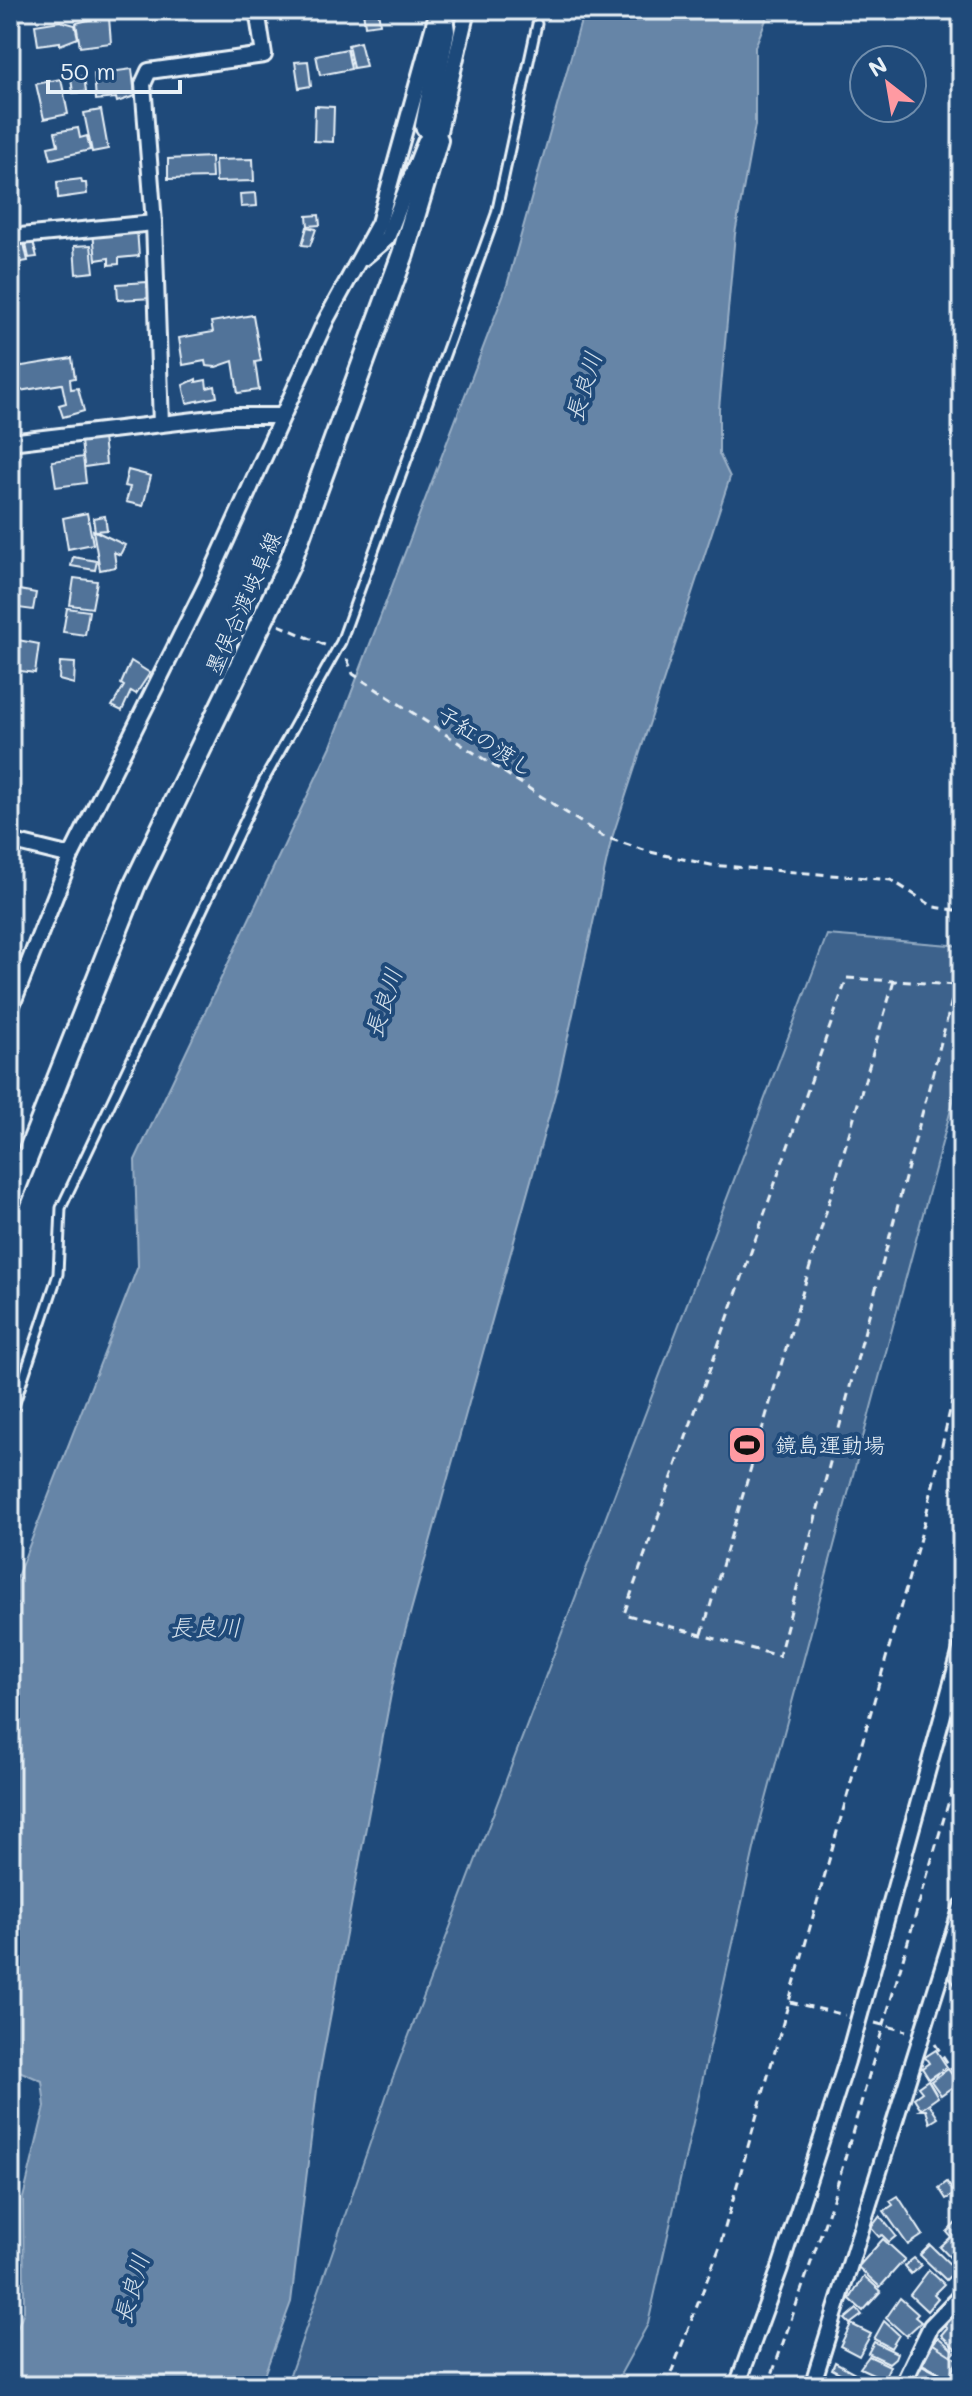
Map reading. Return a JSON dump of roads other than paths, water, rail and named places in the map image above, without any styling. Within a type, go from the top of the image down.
[{"type":"main road","name":"墨俣合渡岐阜線","points":[[10,1200],[135,884],[289,565],[403,254],[437,140],[426,126],[444,31],[440,10]]},
{"type":"street","points":[[161,424],[154,223],[143,84],[149,71],[264,55],[257,10]]},
{"type":"street","points":[[10,1010],[71,856],[206,585],[281,416],[379,223],[440,10]]},
{"type":"street","points":[[356,263],[387,238],[425,142],[437,140],[467,10]]},
{"type":"street","points":[[10,237],[154,223]]},
{"type":"street","points":[[10,442],[229,416],[281,416]]},
{"type":"street","points":[[10,841],[71,856]]},
{"type":"street","points":[[737,2386],[780,2268],[858,2018],[962,1646]]},
{"type":"street","points":[[812,2386],[961,1910]]},
{"type":"street","points":[[902,2386],[931,2326],[962,2294]]},
{"type":"lane","points":[[10,1418],[58,1274],[61,1208],[263,782],[336,651],[496,214],[537,24]]},
{"type":"water","name":"長良川","points":[[584,10],[770,10],[755,47],[755,125],[735,234],[719,409],[719,454],[730,477],[611,841],[557,1087],[398,1657],[318,2082],[291,2302],[260,2386],[10,2386],[10,2346],[24,2311],[23,2198],[45,2107],[42,2081],[19,2071],[10,2002],[10,1595],[138,1266],[135,1160],[331,746],[507,285]]},
{"type":"place","name":"鏡島運動場","points":[[747,1445]]}]
